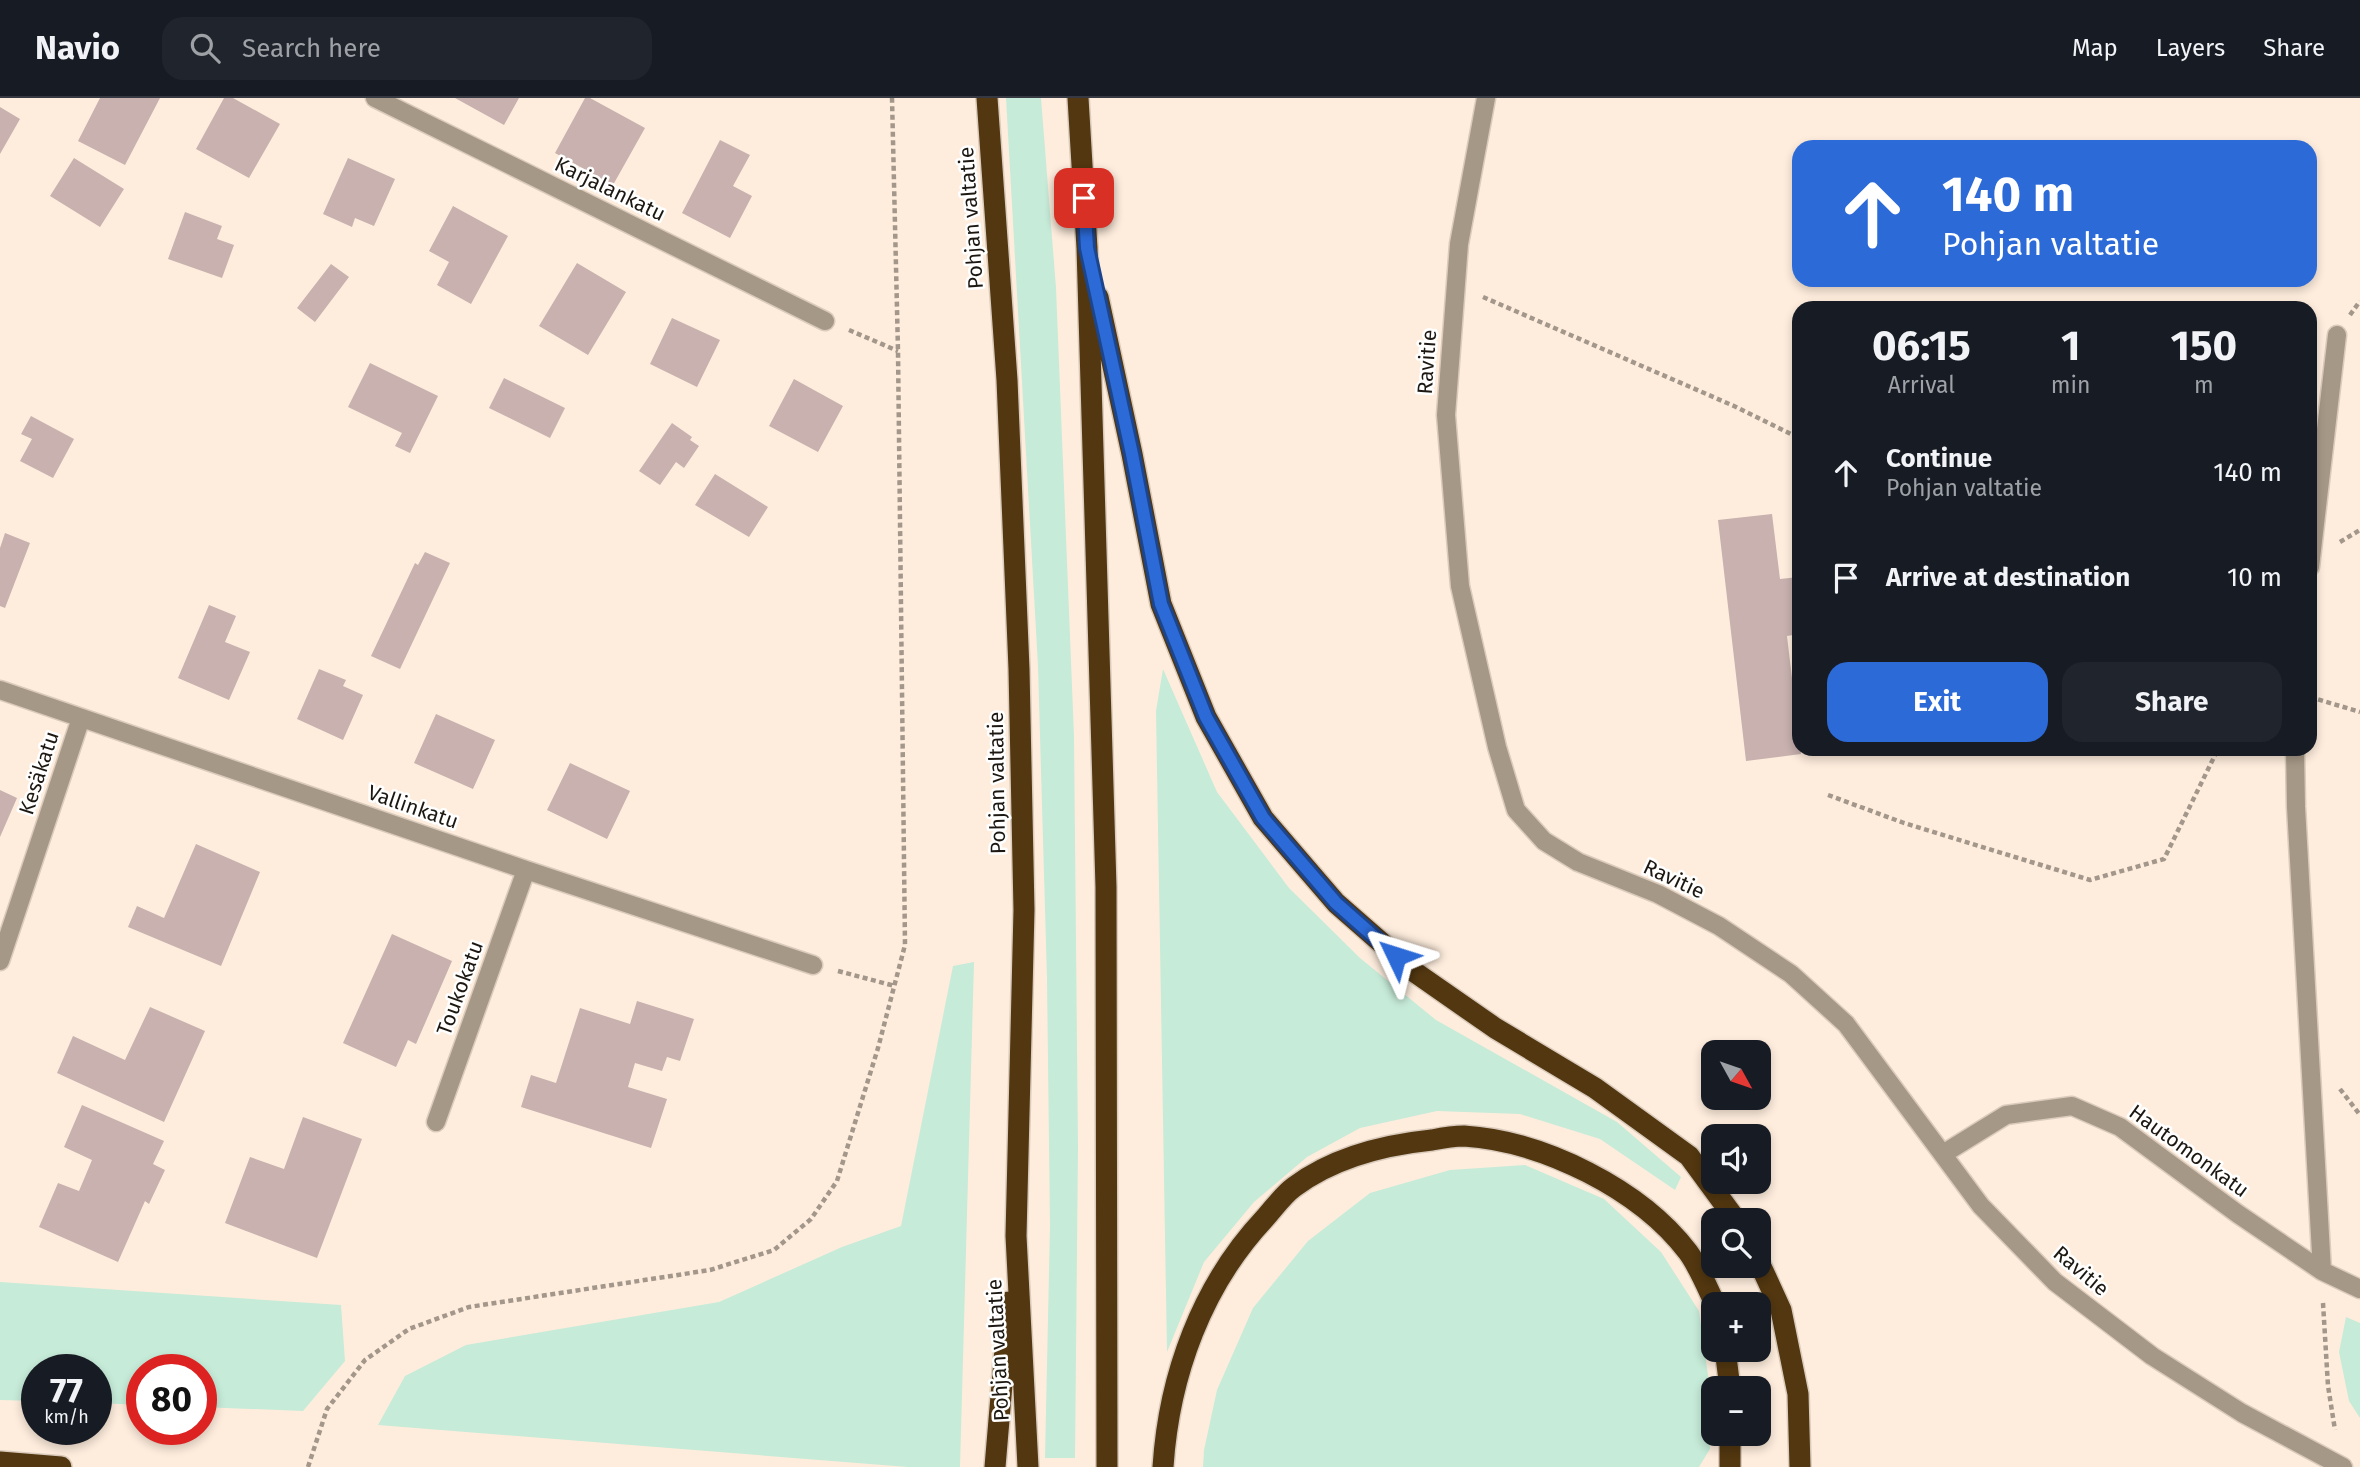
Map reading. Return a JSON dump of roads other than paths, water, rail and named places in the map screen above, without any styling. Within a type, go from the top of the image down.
[{"type":"highway","name":"Pohjan valtatie","points":[[987,98],[1007,380],[1020,695],[1024,910],[1016,1236],[1028,1458]]},
{"type":"highway","points":[[1078,98],[1087,248],[1105,887],[1107,1462]]},
{"type":"highway","points":[[1087,248],[1132,454],[1161,604],[1206,717],[1263,818],[1336,903],[1416,973],[1495,1028],[1595,1088],[1689,1156],[1727,1208]]},
{"type":"highway","points":[[1163,1463],[1179,1367],[1205,1301],[1246,1237],[1293,1188],[1348,1157],[1408,1143],[1463,1136],[1522,1146],[1589,1172],[1643,1206],[1689,1253],[1709,1292]]},
{"type":"highway","points":[[995,1467],[1016,1236]]},
{"type":"highway","points":[[1766,1278],[1780,1310],[1798,1394],[1800,1467]]},
{"type":"highway","points":[[1730,1446],[1730,1467]]},
{"type":"highway","points":[[0,1462],[61,1467]]},
{"type":"street","name":"Karjalankatu","points":[[375,98],[825,321]]},
{"type":"street","name":"Ravitie","points":[[1486,98],[1459,244],[1446,415],[1460,586],[1497,747],[1516,810],[1544,841],[1578,862],[1658,894],[1719,926],[1791,974],[1846,1024],[1981,1206],[2055,1282],[2152,1356],[2242,1413],[2343,1467]]},
{"type":"street","points":[[2317,507],[2337,335]]},
{"type":"street","name":"Vallinkatu","points":[[0,690],[813,965]]},
{"type":"street","name":"Kesäkatu","points":[[0,961],[81,718]]},
{"type":"street","points":[[2295,756],[2322,1271]]},
{"type":"street","name":"Toukokatu","points":[[436,1122],[526,870]]},
{"type":"street","name":"Hautomonkatu","points":[[1943,1154],[2006,1115],[2072,1106],[2120,1127],[2238,1214],[2322,1271],[2360,1289]]}]
